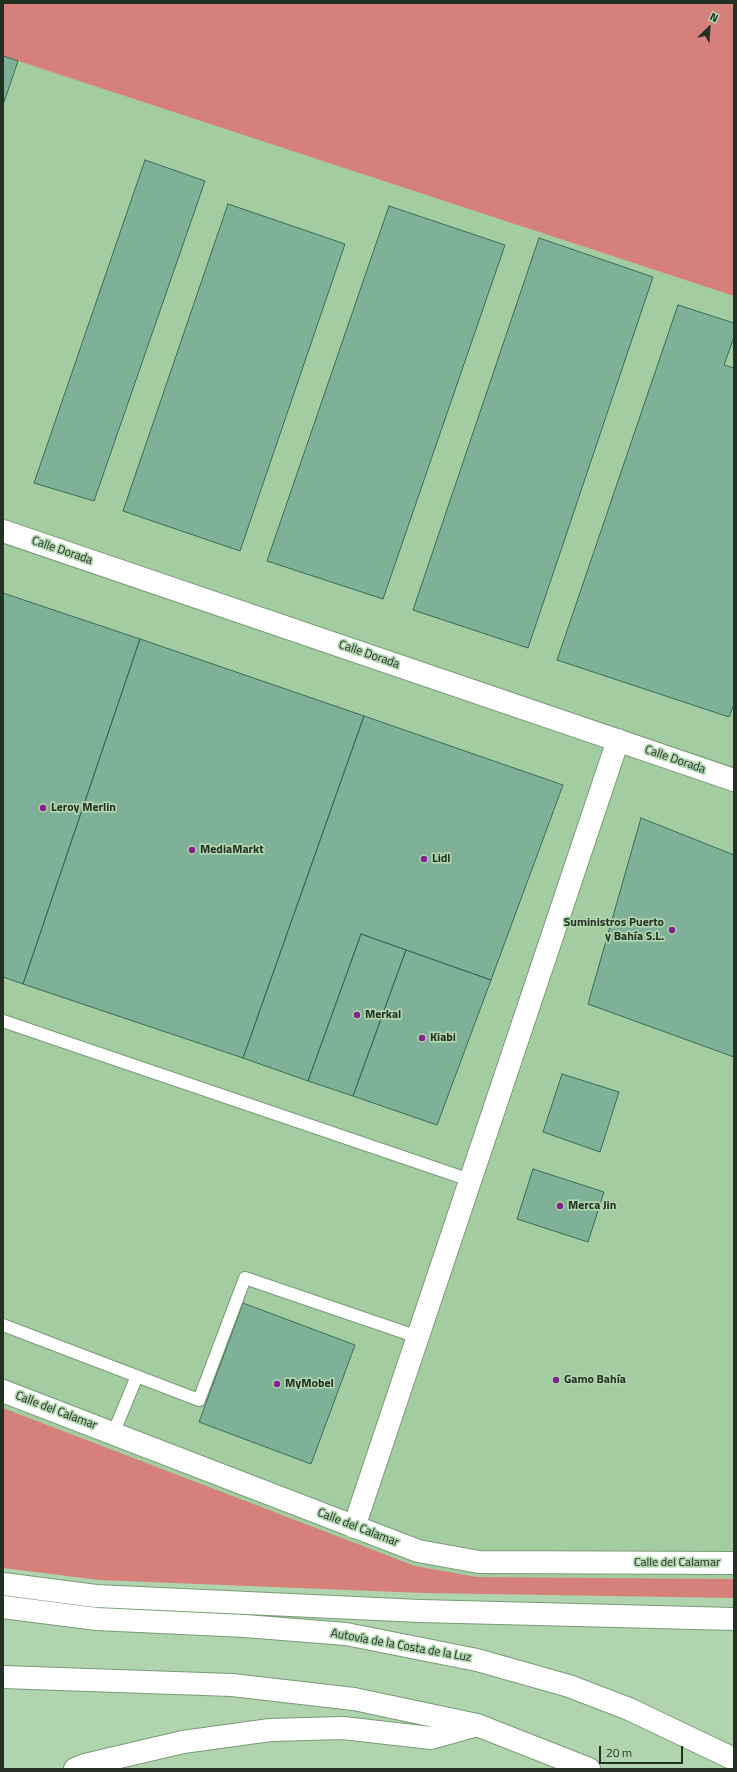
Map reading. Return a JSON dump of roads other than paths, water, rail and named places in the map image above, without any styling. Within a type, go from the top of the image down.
[{"type":"main road","name":"Calle Dorada","points":[[3,531],[734,780]]},
{"type":"main road","points":[[354,1527],[618,740]]},
{"type":"main road","name":"Calle del Calamar","points":[[3,1391],[418,1551],[478,1562],[734,1563]]},
{"type":"main road","points":[[3,1584],[96,1596],[420,1611],[734,1620]]},
{"type":"main road","name":"Autovía de la Costa de la Luz","points":[[3,1607],[97,1618],[245,1626],[346,1634],[477,1660],[569,1686],[630,1709],[734,1759]]},
{"type":"main road","points":[[3,1677],[232,1685],[354,1699],[477,1725],[589,1769]]},
{"type":"main road","points":[[75,1769],[85,1765],[183,1742],[270,1730],[343,1728],[431,1738],[477,1725]]},
{"type":"lane","points":[[3,1021],[470,1180]]},
{"type":"lane","points":[[3,1325],[199,1400],[245,1278],[418,1337]]},
{"type":"lane","points":[[113,1434],[137,1376]]},
{"type":"place","name":"Leroy Merlin","points":[[43,808]]},
{"type":"place","name":"MediaMarkt","points":[[192,850]]},
{"type":"place","name":"Lidl","points":[[424,859]]},
{"type":"place","name":"Suministros Puerto y Bahía S.L.","points":[[672,930]]},
{"type":"place","name":"Merkal","points":[[357,1015]]},
{"type":"place","name":"Kiabi","points":[[422,1038]]},
{"type":"place","name":"Merca Jin","points":[[560,1206]]},
{"type":"place","name":"Gamo Bahía","points":[[556,1380]]},
{"type":"place","name":"MyMobel","points":[[277,1384]]}]
